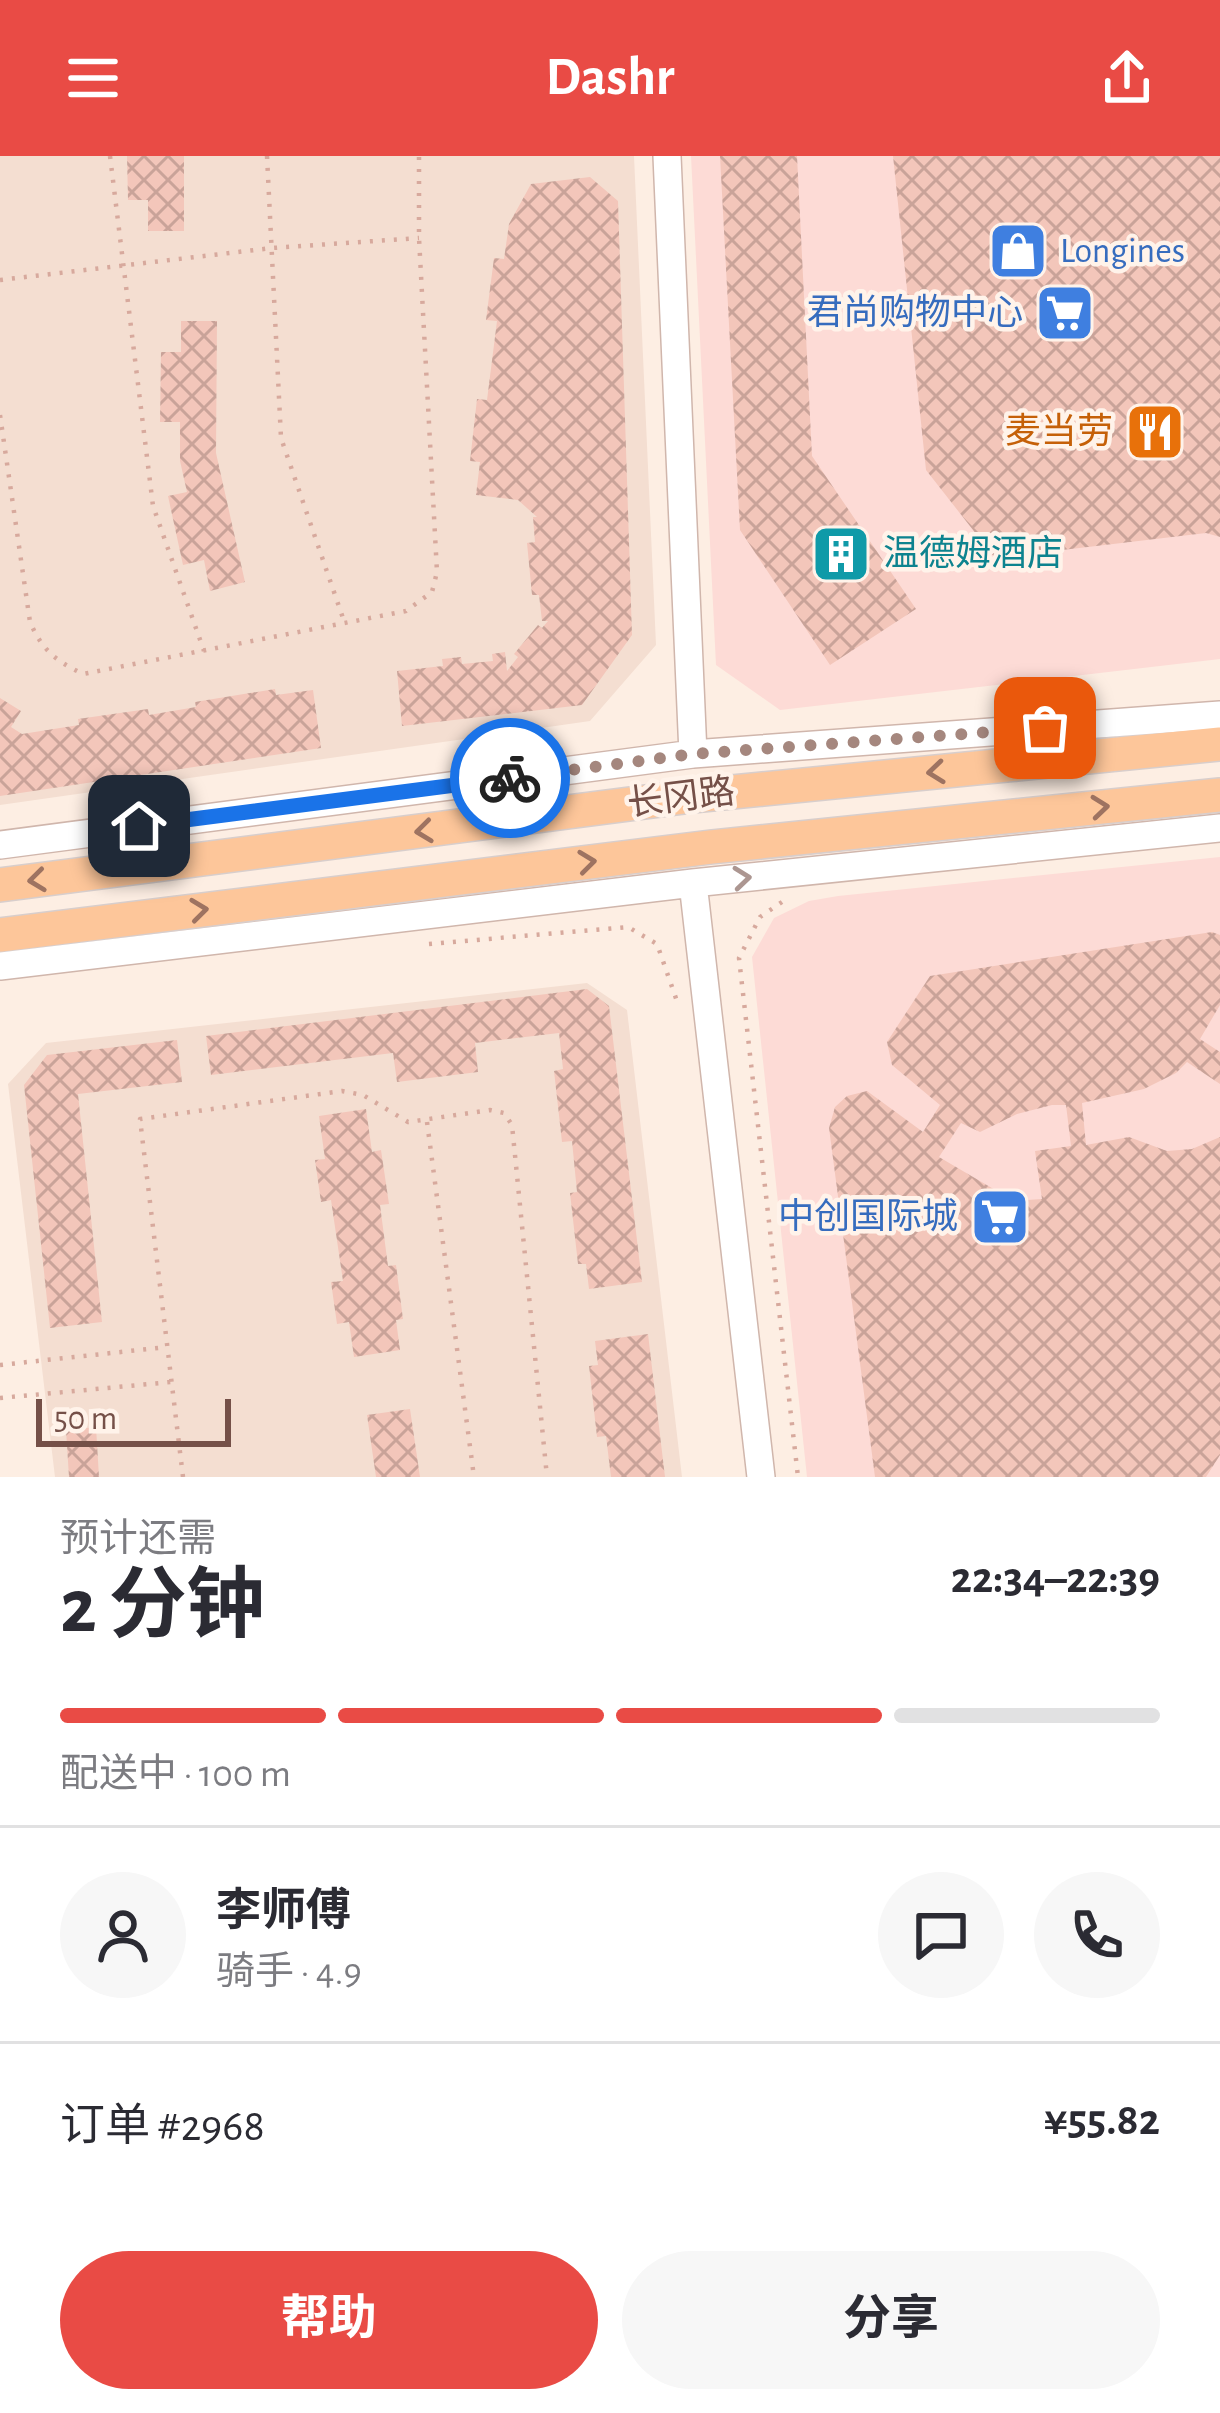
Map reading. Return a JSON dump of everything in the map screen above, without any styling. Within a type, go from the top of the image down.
[{"type":"main road","name":"长冈路","points":[[0,885],[692,796],[1220,744]]},
{"type":"main road","name":"长冈路","points":[[0,935],[688,850],[1220,795]]},
{"type":"street","points":[[667,156],[693,754]]},
{"type":"street","points":[[0,844],[693,754],[1220,715]]},
{"type":"street","points":[[0,966],[693,883],[1220,828]]},
{"type":"street","points":[[693,883],[761,1477]]},
{"type":"path","points":[[110,156],[153,506],[205,651]]},
{"type":"path","points":[[267,156],[281,438],[345,623]]},
{"type":"path","points":[[0,415],[30,622],[40,644],[57,662],[83,674],[406,611],[432,592],[437,572],[419,156]]},
{"type":"path","points":[[0,280],[272,248],[419,238]]},
{"type":"path","points":[[797,893],[760,917],[740,958],[798,1477]]},
{"type":"path","points":[[414,945],[628,927],[657,944],[680,1008]]},
{"type":"path","points":[[183,1477],[140,1119],[342,1091],[363,1095],[408,1122],[490,1110],[503,1113],[512,1125],[547,1477]]},
{"type":"path","points":[[427,1122],[474,1477]]},
{"type":"path","points":[[0,1365],[167,1347]]},
{"type":"path","points":[[0,1398],[171,1382]]},
{"type":"shaded area","points":[[0,156],[634,156],[656,645],[590,721],[0,805]]},
{"type":"shaded area","points":[[691,156],[1220,156],[1220,659],[780,710],[716,665]]},
{"type":"shaded area","name":"中创国际城","points":[[1220,857],[1220,1477],[807,1477],[752,957],[774,918],[809,901],[838,896]]},
{"type":"shaded area","points":[[587,983],[627,1010],[682,1477],[55,1477],[8,1084],[46,1043]]},
{"type":"building","points":[[127,156],[184,156],[184,231],[148,231],[148,200],[128,200]]},
{"type":"building","points":[[720,156],[797,156],[812,456],[916,609],[830,665],[740,530]]},
{"type":"building","name":"君尚购物中心","points":[[893,156],[1220,156],[1220,537],[1206,533],[995,558],[926,470]]},
{"type":"building","points":[[590,177],[618,201],[632,635],[582,705],[402,726],[397,671],[443,666],[442,659],[461,657],[462,664],[493,661],[492,654],[505,652],[507,671],[518,657],[514,654],[538,625],[542,628],[548,621],[542,621],[539,595],[532,595],[527,543],[535,542],[533,517],[537,517],[518,500],[476,495],[480,462],[470,461],[477,399],[487,400],[497,321],[486,320],[494,258],[504,259],[509,224],[531,184]]},
{"type":"building","points":[[181,321],[217,321],[216,453],[245,582],[210,591],[204,560],[183,565],[168,496],[187,492],[180,461],[180,422],[160,422],[161,352],[181,352]]},
{"type":"building","points":[[275,689],[276,695],[313,690],[321,748],[0,796],[0,698],[21,711],[11,727],[22,734],[79,725],[78,719],[148,709],[149,715]]},
{"type":"building","name":"中创国际城","points":[[1212,932],[1220,935],[1220,1005],[1200,1039],[1220,1052],[1220,1084],[1187,1062],[1144,1089],[1082,1103],[1086,1145],[1129,1137],[1167,1151],[1192,1149],[1220,1137],[1220,1455],[1206,1477],[875,1477],[829,1128],[835,1107],[847,1096],[867,1091],[923,1132],[940,1105],[892,1065],[887,1042],[930,976]],"holes":[[[1066,1105],[1071,1146],[1035,1151],[1042,1199],[1014,1201],[939,1157],[961,1123],[980,1132],[1017,1114]]]},
{"type":"building","points":[[587,989],[609,1006],[642,1282],[589,1289],[586,1264],[578,1264],[570,1193],[577,1192],[572,1141],[562,1142],[554,1071],[563,1069],[559,1033],[475,1043],[478,1072],[397,1082],[393,1053],[211,1075],[206,1036]]},
{"type":"building","points":[[177,1040],[182,1082],[78,1094],[102,1322],[50,1328],[24,1085],[47,1055]]},
{"type":"building","points":[[366,1109],[372,1152],[381,1150],[389,1204],[380,1205],[388,1266],[396,1265],[403,1319],[396,1320],[400,1350],[354,1357],[349,1322],[337,1324],[331,1282],[343,1281],[331,1200],[321,1202],[315,1160],[325,1159],[319,1116]]},
{"type":"building","points":[[648,1334],[665,1477],[611,1477],[606,1436],[597,1437],[589,1366],[598,1365],[595,1341]]},
{"type":"building","points":[[410,1409],[420,1477],[376,1477],[367,1415]]},
{"type":"building","points":[[96,1427],[99,1477],[69,1477],[66,1430]]},
{"type":"way so far","points":[[510,778],[693,754],[1045,728]]},
{"type":"place","name":"Longines","points":[[1018,251]]},
{"type":"place","name":"君尚购物中心","points":[[1065,313]]},
{"type":"place","name":"麦当劳","points":[[1155,432]]},
{"type":"place","name":"温德姆酒店","points":[[841,554]]},
{"type":"place","name":"中创国际城","points":[[1000,1217]]},
{"type":"route","points":[[139,826],[510,778]]}]
